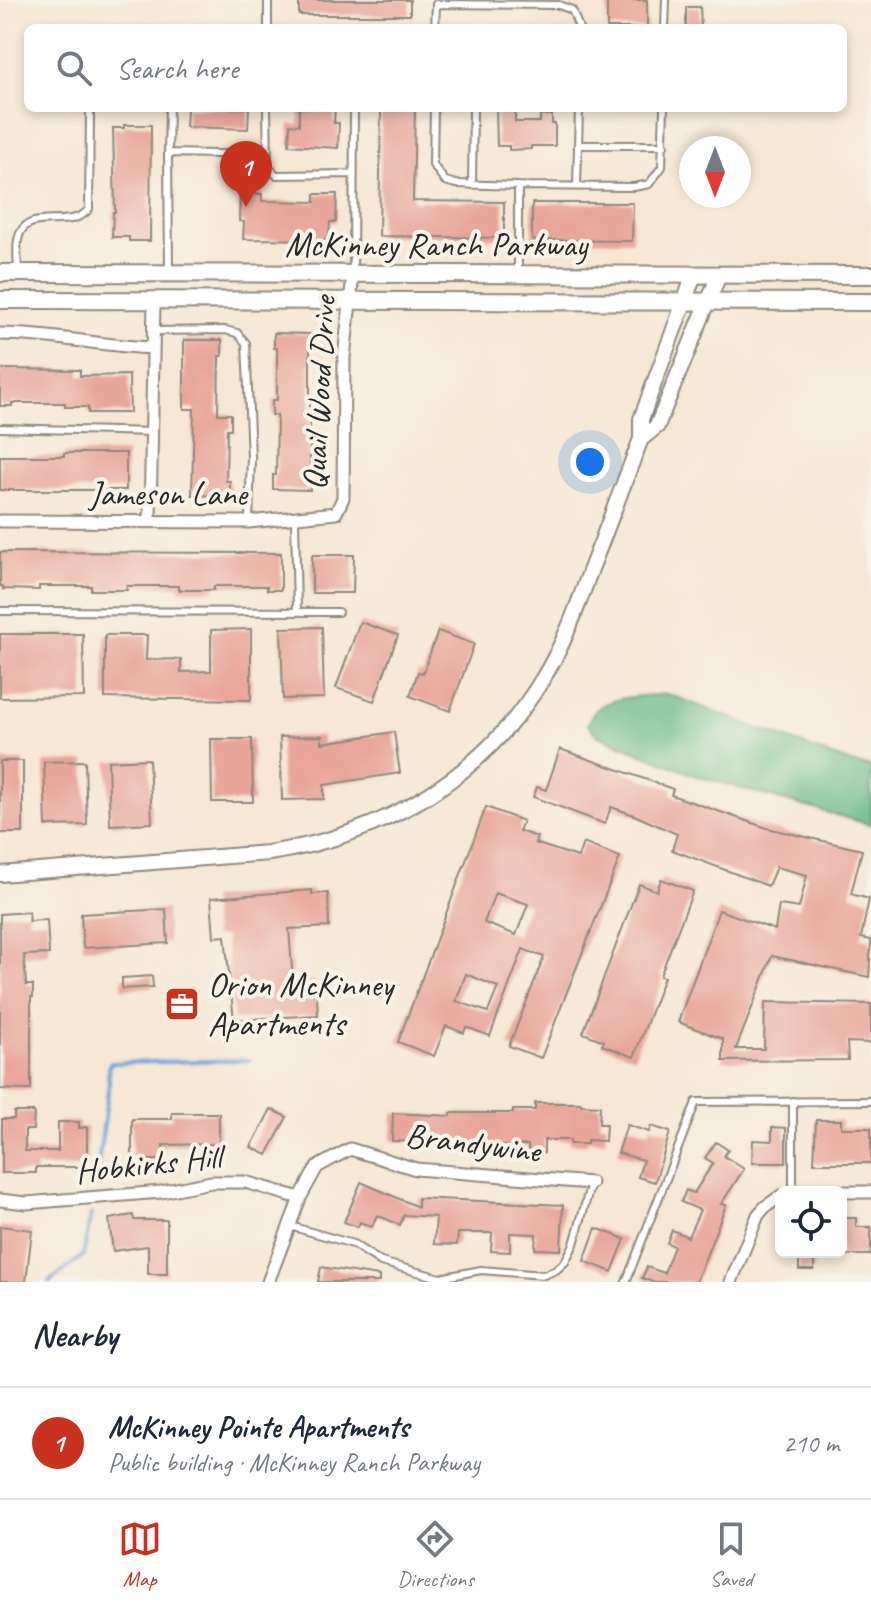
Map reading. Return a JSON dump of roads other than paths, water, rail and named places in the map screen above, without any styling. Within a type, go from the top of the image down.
[{"type":"main road","name":"McKinney Ranch Parkway","points":[[0,273],[871,275]]},
{"type":"main road","name":"McKinney Ranch Parkway","points":[[0,300],[871,302]]},
{"type":"street","name":"Quail Wood Drive","points":[[336,513],[343,493],[344,358],[353,275]]},
{"type":"street","points":[[0,874],[269,853],[303,847],[344,837],[377,824],[443,787],[493,743],[524,708],[546,674],[576,610],[641,439],[641,419],[694,275]]},
{"type":"street","points":[[641,439],[657,426],[719,275]]},
{"type":"street","points":[[150,521],[154,300]]},
{"type":"street","points":[[0,334],[45,334],[109,345],[153,348]]},
{"type":"street","name":"Jameson Lane","points":[[0,521],[249,522],[336,513]]},
{"type":"street","name":"Brandywine","points":[[300,1198],[317,1167],[350,1149],[416,1169],[591,1183]]},
{"type":"street","name":"Hobkirks Hill","points":[[0,1200],[26,1203],[161,1192],[211,1182],[245,1182],[300,1198]]},
{"type":"street","points":[[847,1192],[871,1192]]},
{"type":"street","points":[[268,1282],[300,1198]]},
{"type":"street","points":[[731,1282],[758,1215],[775,1200]]},
{"type":"lane","points":[[268,0],[268,24]]},
{"type":"lane","points":[[665,24],[666,0]]},
{"type":"lane","points":[[435,24],[436,2],[559,5],[572,10],[577,24]]},
{"type":"lane","points":[[18,273],[18,239],[24,226],[38,221],[74,220],[89,209],[90,112]]},
{"type":"lane","points":[[169,112],[169,273]]},
{"type":"lane","points":[[267,112],[268,166],[276,175],[353,174]]},
{"type":"lane","points":[[353,275],[354,112]]},
{"type":"lane","points":[[434,112],[433,165],[445,181],[472,185],[634,187],[649,184],[662,167],[664,112]]},
{"type":"lane","points":[[472,185],[473,112]]},
{"type":"lane","points":[[577,186],[579,112]]},
{"type":"lane","points":[[578,145],[664,145]]},
{"type":"lane","points":[[168,153],[267,155]]},
{"type":"lane","points":[[518,186],[518,275]]},
{"type":"lane","points":[[153,331],[225,330],[237,333],[246,343],[251,457],[249,522]]},
{"type":"lane","points":[[0,428],[153,432]]},
{"type":"lane","points":[[295,519],[297,612]]},
{"type":"lane","points":[[0,611],[338,612]]},
{"type":"lane","points":[[793,1101],[796,1186]]},
{"type":"lane","points":[[626,1282],[696,1102],[871,1101]]},
{"type":"lane","points":[[290,1226],[353,1244],[381,1262],[440,1278],[481,1270],[544,1275],[565,1262],[574,1244],[591,1183]]},
{"type":"waterway","points":[[97,1173],[109,1084],[108,1067],[111,1063],[249,1060]]},
{"type":"waterway","points":[[49,1282],[83,1256],[91,1214]]},
{"type":"place","name":"McKinney Pointe Apartments","points":[[246,207]]},
{"type":"place","name":"Orion McKinney Apartments","points":[[182,1004]]}]
